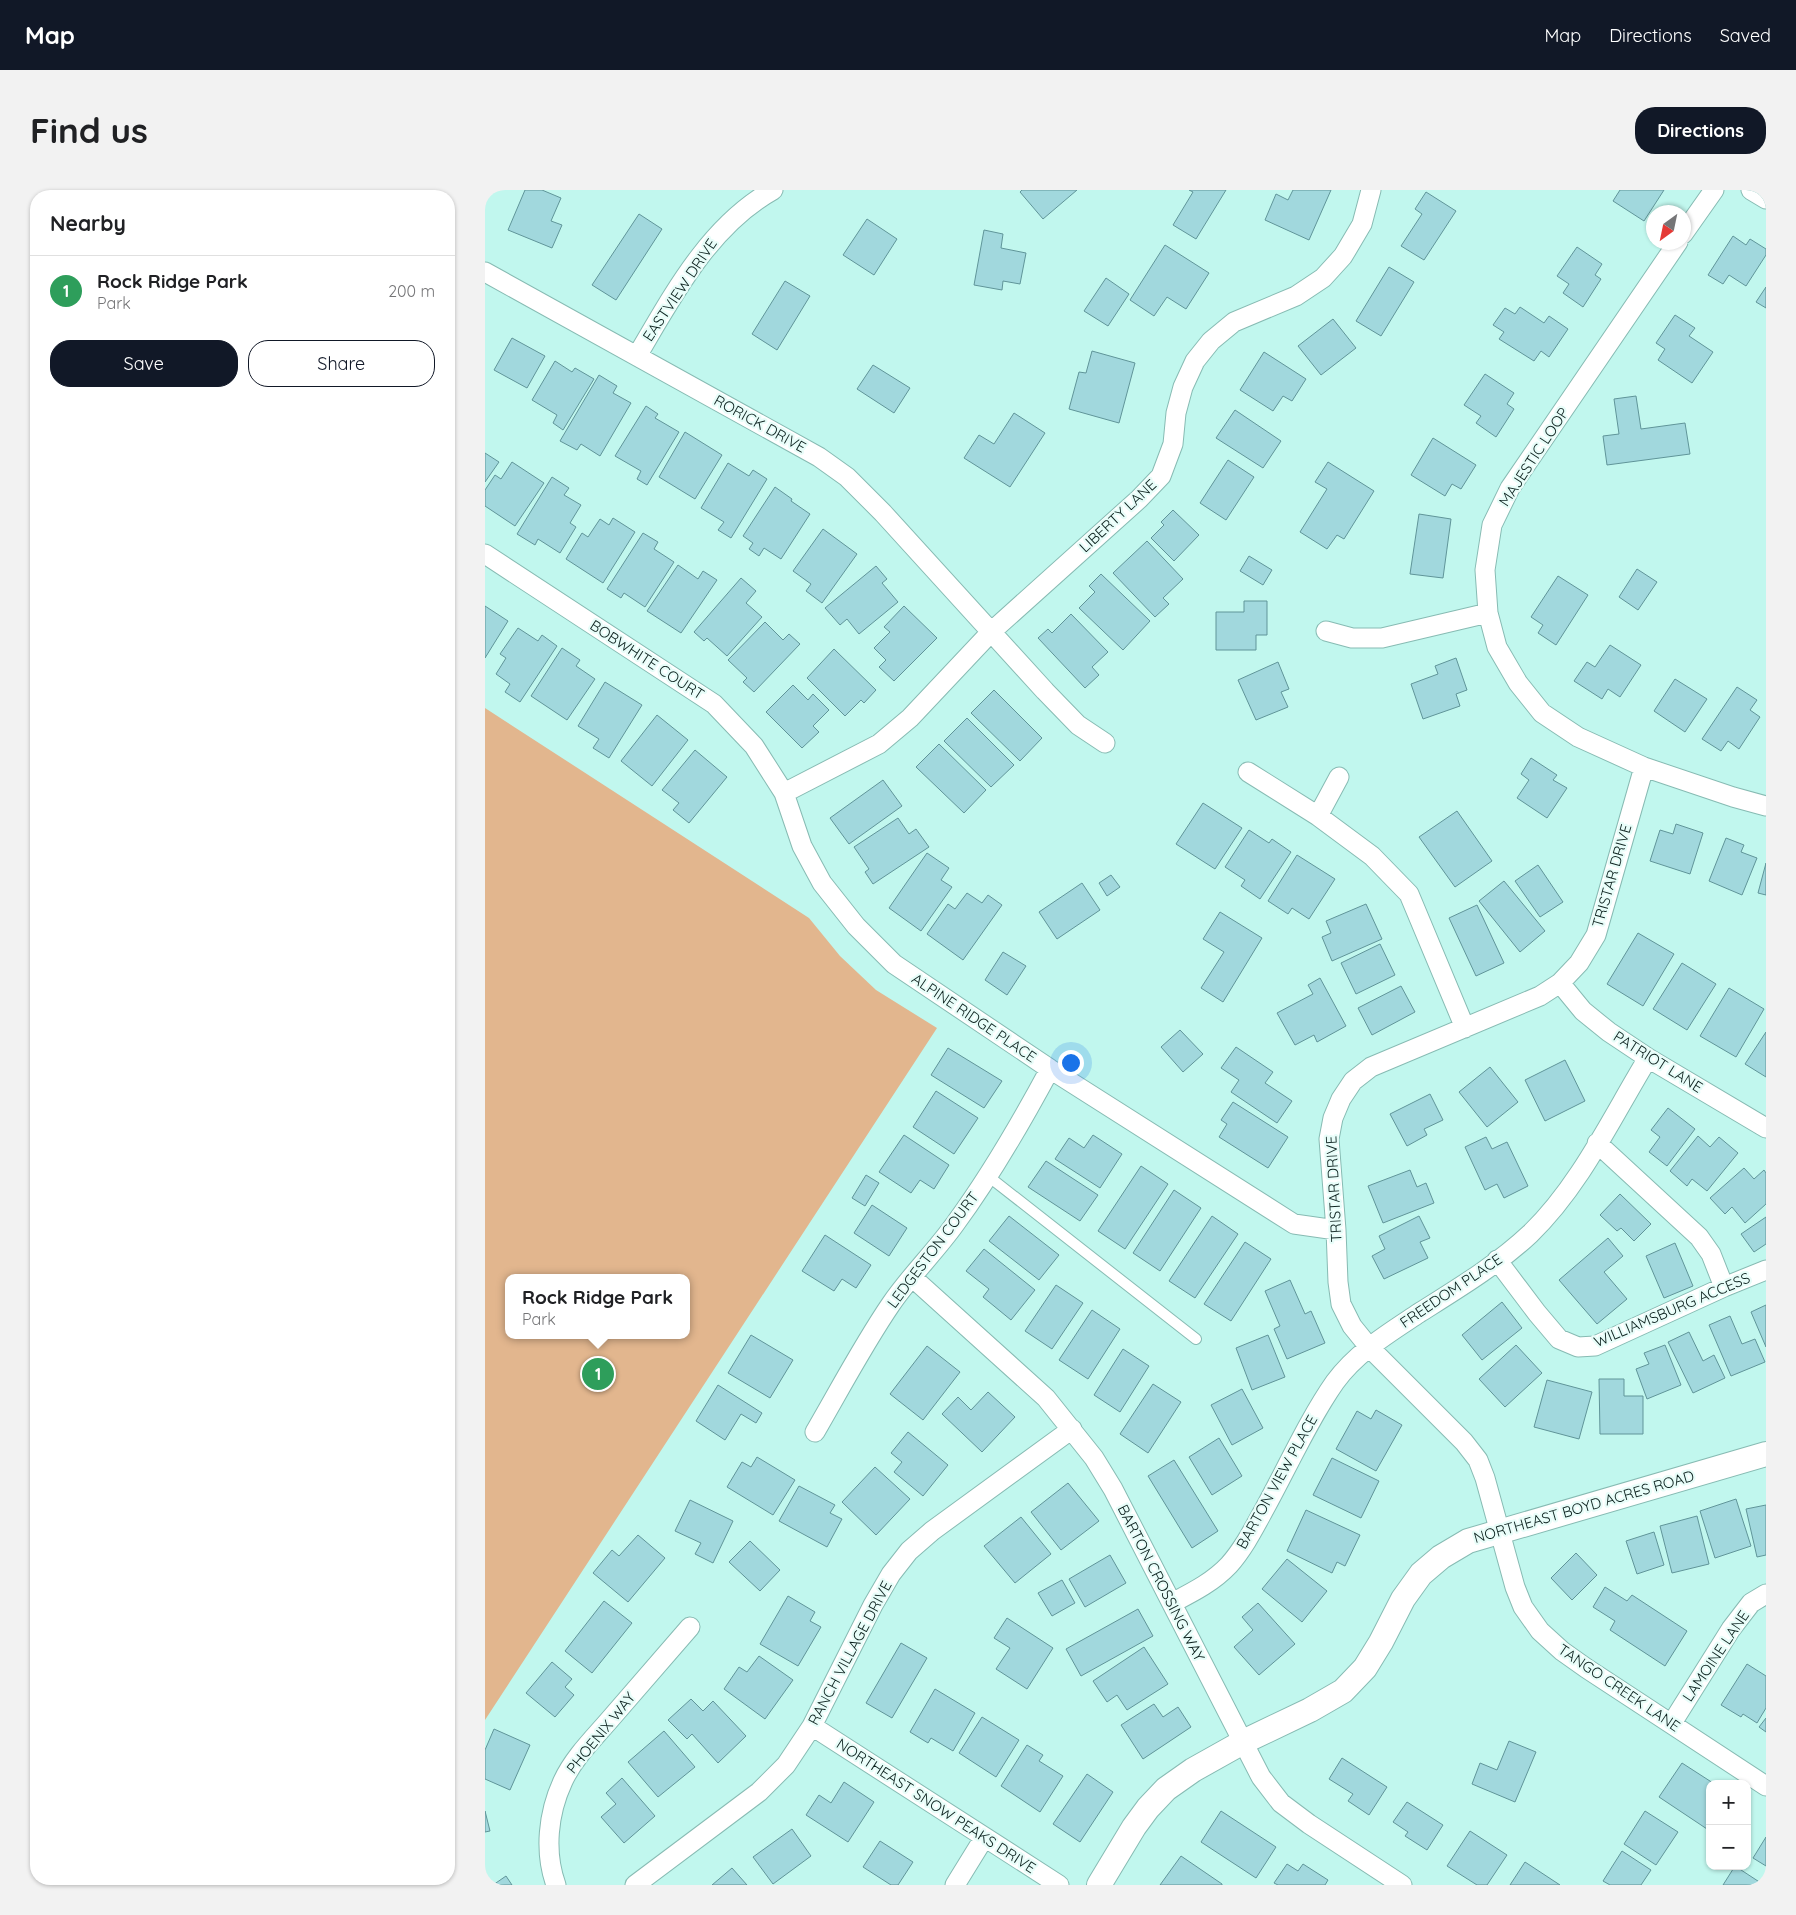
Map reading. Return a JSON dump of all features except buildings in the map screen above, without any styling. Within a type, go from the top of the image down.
[{"type":"street","name":"EASTVIEW DRIVE","points":[[637,356],[695,263],[725,226],[757,199],[773,190]]},
{"type":"street","name":"LIBERTY LANE","points":[[784,793],[879,744],[910,718],[991,632],[1139,499],[1161,476],[1173,444],[1176,413],[1183,387],[1195,361],[1211,341],[1235,322],[1296,296],[1323,278],[1343,256],[1362,224],[1371,190]]},
{"type":"street","points":[[1691,223],[1714,190]]},
{"type":"street","points":[[1751,190],[1766,200]]},
{"type":"street","name":"MAJESTIC LOOP","points":[[1673,250],[1510,488],[1492,525],[1485,570],[1488,612],[1497,647],[1518,683],[1542,713],[1578,737],[1643,767],[1766,806]]},
{"type":"street","name":"RORICK DRIVE","points":[[485,272],[819,457],[847,477],[883,513],[1078,725],[1105,743]]},
{"type":"street","name":"BOBWHITE COURT","points":[[485,554],[714,704],[754,746],[784,793]]},
{"type":"street","points":[[1326,632],[1352,638],[1382,638],[1488,612]]},
{"type":"street","name":"TRISTAR DRIVE","points":[[1500,1531],[1485,1478],[1477,1460],[1464,1442],[1369,1347],[1352,1326],[1341,1304],[1329,1139],[1333,1118],[1341,1099],[1353,1081],[1371,1067],[1540,996],[1560,983],[1579,963],[1596,935],[1643,767]]},
{"type":"street","points":[[1248,772],[1318,816],[1372,856],[1409,894],[1465,1028]]},
{"type":"street","points":[[1318,816],[1339,777]]},
{"type":"street","name":"ALPINE RIDGE PLACE","points":[[784,793],[802,846],[822,883],[856,926],[894,964],[1050,1069],[1294,1224],[1336,1230]]},
{"type":"street","name":"PATRIOT LANE","points":[[1560,983],[1583,1011],[1648,1058],[1766,1128]]},
{"type":"street","name":"FREEDOM PLACE","points":[[1369,1347],[1475,1278],[1530,1234],[1579,1174],[1648,1058]]},
{"type":"street","name":"LEDGESTON COURT","points":[[815,1432],[892,1302],[954,1226],[989,1176],[1021,1124],[1050,1069]]},
{"type":"street","points":[[1597,1143],[1699,1237],[1711,1254],[1724,1287]]},
{"type":"street","name":"WILLIAMSBURG ACCESS","points":[[1497,1260],[1559,1339],[1578,1347],[1595,1346],[1724,1287],[1766,1270]]},
{"type":"street","name":"BARTON CROSSING WAY","points":[[913,1278],[1046,1398],[1094,1458],[1113,1489],[1261,1778],[1281,1803],[1309,1824],[1403,1885]]},
{"type":"street","name":"BARTON VIEW PLACE","points":[[1172,1603],[1194,1592],[1215,1577],[1229,1565],[1249,1540],[1322,1402],[1349,1365],[1369,1347]]},
{"type":"street","name":"RANCH VILLAGE DRIVE","points":[[635,1885],[759,1792],[786,1765],[812,1726],[873,1605],[891,1574],[909,1551],[932,1531],[1072,1429]]},
{"type":"street","name":"NORTHEAST BOYD ACRES ROAD","points":[[1099,1885],[1134,1827],[1148,1808],[1166,1790],[1193,1770],[1243,1742],[1310,1710],[1343,1691],[1365,1668],[1403,1599],[1421,1574],[1441,1557],[1468,1541],[1766,1454]]},
{"type":"street","name":"TANGO CREEK LANE","points":[[1500,1531],[1515,1587],[1523,1607],[1540,1631],[1562,1651],[1586,1668],[1766,1786]]},
{"type":"street","name":"LAMOINE LANE","points":[[1672,1723],[1731,1629],[1751,1604],[1766,1594]]},
{"type":"street","name":"PHOENIX WAY","points":[[556,1885],[550,1870],[548,1843],[553,1809],[563,1780],[583,1750],[690,1628]]},
{"type":"street","name":"NORTHEAST SNOW PEAKS DRIVE","points":[[812,1726],[1059,1885]]},
{"type":"street","points":[[955,1885],[985,1838]]},
{"type":"lane","points":[[989,1176],[1196,1339]]},
{"type":"shaded area","points":[[485,708],[809,918],[840,956],[876,990],[937,1028],[485,1720]]},
{"type":"place","name":"Rock Ridge Park","points":[[598,1374]]}]
